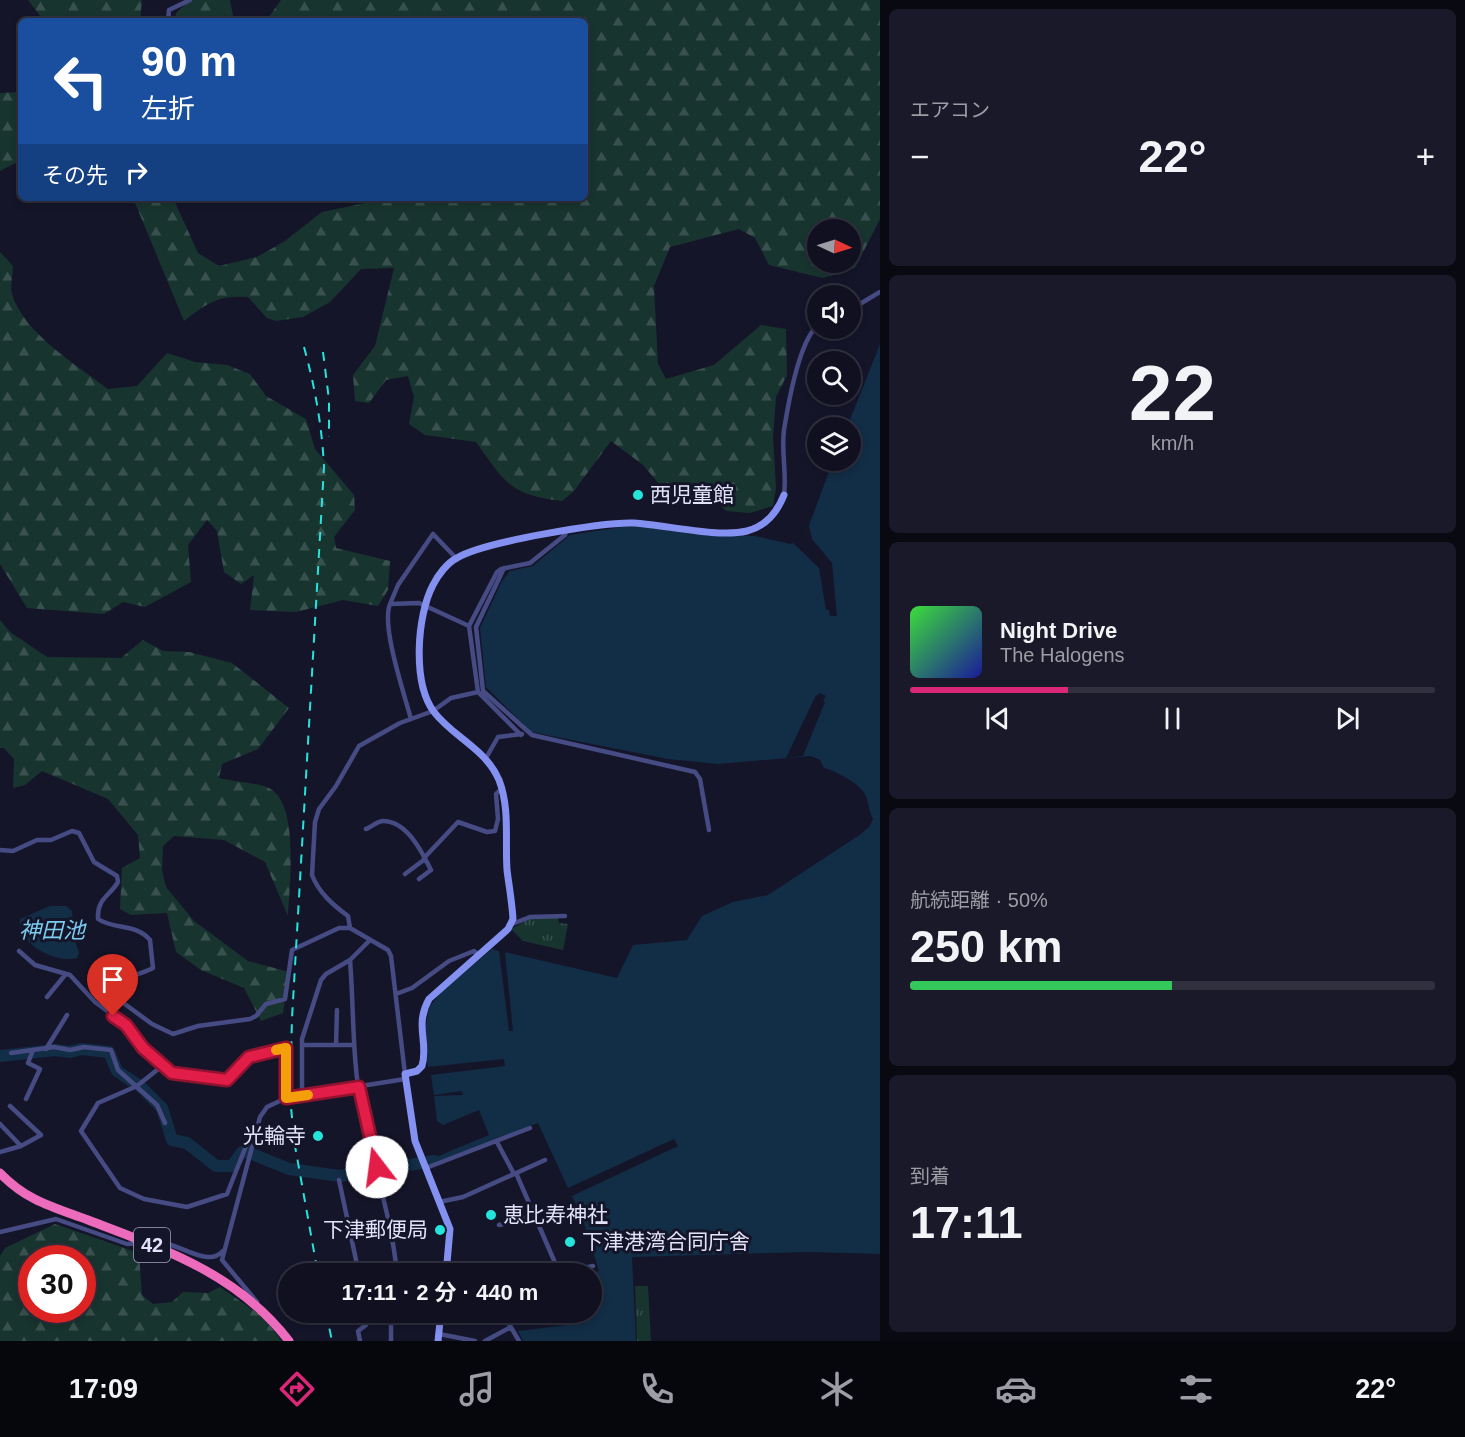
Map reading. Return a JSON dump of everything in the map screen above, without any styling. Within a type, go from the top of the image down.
[{"type":"highway","name":"42","points":[[0,1173],[27,1197],[150,1244],[211,1271],[264,1312],[289,1341]]},
{"type":"main road","points":[[447,1263],[450,1232],[423,1166],[413,1134],[405,1076],[423,1066],[420,1025],[429,999],[512,924],[501,789],[486,758],[434,711],[423,686],[420,663],[425,606],[434,582],[456,558],[473,551],[566,531],[633,523],[729,533],[746,532],[773,517],[784,495]]},
{"type":"street","points":[[168,18],[169,10],[190,0]]},
{"type":"street","points":[[861,303],[880,292]]},
{"type":"street","points":[[784,495],[786,479],[784,431],[807,339]]},
{"type":"street","points":[[520,735],[478,692],[469,626],[497,572],[504,568],[530,563],[565,535],[566,531]]},
{"type":"street","points":[[411,719],[393,652],[387,612],[398,585],[433,534],[456,558]]},
{"type":"street","points":[[504,568],[476,627],[483,691],[526,732],[695,771],[700,778],[709,830]]},
{"type":"street","points":[[390,604],[419,603],[469,626]]},
{"type":"street","points":[[350,928],[348,916],[336,909],[312,875],[315,822],[320,809],[359,746],[411,719],[434,711],[451,698],[478,692]]},
{"type":"street","points":[[486,758],[498,737],[520,735],[526,732]]},
{"type":"street","points":[[405,874],[425,859],[458,822],[488,832],[495,831],[498,819],[496,794],[501,789]]},
{"type":"street","points":[[366,829],[380,821],[395,824],[414,840],[431,871],[419,879]]},
{"type":"street","points":[[0,850],[13,850],[38,840],[51,840],[72,831],[80,833],[94,862],[117,876],[118,882],[115,888],[102,898],[98,919],[103,923],[138,929],[150,940],[153,968],[125,979],[120,986],[118,999],[152,1024],[173,1034],[198,1026],[250,1019],[266,1004],[285,999],[292,950],[339,928],[350,928],[388,950],[396,994],[405,1076],[359,1087],[286,1098],[264,1111],[252,1141],[223,1264],[264,1312]]},
{"type":"street","points":[[512,924],[530,917],[565,916]]},
{"type":"street","points":[[302,1096],[302,1045],[321,980],[326,974],[350,960],[369,941]]},
{"type":"street","points":[[19,951],[35,966],[73,977],[100,1007],[126,1025],[162,1066],[175,1074],[224,1080],[230,1078],[249,1057],[286,1048],[286,1098]]},
{"type":"street","points":[[396,994],[412,987],[449,961],[474,951],[479,955]]},
{"type":"street","points":[[350,960],[353,1045],[362,1111],[393,1236],[396,1263]]},
{"type":"street","points":[[48,998],[65,975]]},
{"type":"street","points":[[336,1045],[337,1010]]},
{"type":"street","points":[[46,1049],[67,1015]]},
{"type":"street","points":[[302,1045],[353,1045]]},
{"type":"street","points":[[11,1053],[46,1049],[70,1050],[84,1047],[111,1050],[118,1070],[157,1105],[165,1124]]},
{"type":"street","points":[[26,1099],[40,1069],[28,1063],[33,1050]]},
{"type":"street","points":[[162,1066],[137,1086],[98,1103],[81,1131],[120,1188],[132,1195],[187,1207],[224,1196],[231,1187],[246,1146],[252,1141]]},
{"type":"street","points":[[0,1152],[21,1146],[41,1136],[10,1106]]},
{"type":"street","points":[[0,1124],[21,1146]]},
{"type":"street","points":[[423,1166],[497,1142],[530,1128]]},
{"type":"street","points":[[497,1142],[536,1216],[552,1263]]},
{"type":"street","points":[[439,1202],[463,1197],[545,1160]]},
{"type":"street","points":[[339,1180],[357,1263]]},
{"type":"street","points":[[499,1225],[536,1216]]},
{"type":"street","points":[[0,1232],[56,1219],[127,1244],[164,1242],[211,1258],[221,1253],[226,1246]]},
{"type":"street","points":[[360,1341],[358,1331],[366,1323]]},
{"type":"street","points":[[391,1323],[391,1341]]},
{"type":"street","points":[[508,1323],[519,1341]]},
{"type":"street","points":[[485,1341],[512,1329]]},
{"type":"street","points":[[438,1337],[475,1341]]},
{"type":"green space","points":[[28,0],[142,0],[140,18],[42,18]]},
{"type":"green space","points":[[190,0],[230,0],[233,18],[175,18],[176,13]]},
{"type":"green space","points":[[281,0],[880,0],[880,219],[861,256],[861,219],[807,219],[807,273],[839,273],[823,278],[769,265],[755,238],[739,229],[670,247],[654,286],[658,364],[666,379],[714,365],[761,325],[786,329],[787,375],[776,397],[773,438],[776,488],[773,506],[750,513],[726,511],[713,497],[698,504],[685,505],[666,492],[643,465],[611,441],[574,491],[562,501],[530,495],[519,490],[502,477],[476,442],[425,435],[409,424],[414,397],[408,376],[386,380],[369,403],[355,401],[353,375],[375,346],[394,268],[361,269],[330,302],[303,317],[276,321],[267,318],[248,297],[229,297],[199,309],[184,321],[134,201],[174,201],[198,253],[219,266],[257,257],[285,241],[322,212],[375,201],[588,201],[588,18],[268,18]]},
{"type":"green space","points":[[18,92],[18,162],[0,171],[0,93]]},
{"type":"green space","points":[[0,252],[13,266],[12,294],[18,309],[28,322],[53,348],[108,389],[137,386],[167,353],[195,362],[227,365],[250,374],[266,396],[306,419],[315,449],[354,495],[355,510],[334,537],[336,548],[390,561],[388,590],[378,606],[343,600],[296,612],[250,610],[254,575],[241,584],[224,572],[217,531],[207,520],[188,545],[191,582],[145,607],[123,602],[104,614],[27,608],[0,564]]},
{"type":"green space","points":[[0,620],[10,632],[47,657],[121,658],[143,640],[163,651],[189,652],[232,663],[289,708],[258,749],[222,764],[219,778],[263,786],[279,797],[289,828],[291,867],[288,916],[265,862],[224,840],[174,836],[163,846],[162,871],[166,887],[194,921],[248,961],[289,972],[283,1013],[261,1021],[244,988],[201,970],[176,952],[167,913],[131,915],[120,909],[122,868],[140,858],[138,835],[108,799],[42,771],[25,785],[13,788],[14,759],[4,748],[0,748]]},
{"type":"green space","points":[[531,918],[558,918],[559,923],[568,924],[563,950],[523,941],[511,929]]},
{"type":"green space","points":[[55,1224],[139,1253],[142,1295],[153,1304],[172,1302],[183,1292],[208,1293],[220,1287],[263,1317],[282,1341],[0,1341],[0,1256],[5,1248]]},
{"type":"green space","points":[[635,1286],[648,1286],[651,1341],[637,1341]]},
{"type":"water","points":[[880,344],[880,1254],[809,1252],[632,1257],[636,1341],[523,1341],[518,1331],[602,1323],[602,1263],[596,1263],[582,1217],[572,1196],[678,1146],[674,1139],[568,1188],[538,1123],[426,1166],[424,1162],[489,1135],[479,1110],[443,1125],[437,1121],[434,1096],[463,1095],[462,1091],[434,1095],[431,1075],[505,1066],[504,1059],[428,1067],[424,1035],[429,1008],[441,992],[492,949],[499,951],[509,1031],[513,1031],[505,952],[617,978],[633,945],[687,940],[702,916],[733,902],[768,895],[861,834],[870,826],[873,819],[863,791],[841,775],[824,768],[820,760],[811,756],[718,764],[668,759],[531,732],[486,687],[480,628],[502,581],[510,571],[533,566],[570,535],[622,527],[643,527],[700,534],[755,536],[790,544],[804,539],[829,471],[861,471],[861,417],[851,417],[856,405],[861,405],[861,392]]},
{"type":"water","name":"神田池","points":[[50,906],[66,906],[72,911],[74,938],[79,953],[77,958],[68,959],[49,955],[31,944],[25,936],[20,919]]},
{"type":"pier","points":[[809,526],[812,539],[832,563],[837,616],[830,616],[829,610],[826,610],[819,568],[793,543],[804,539]]},
{"type":"pier","points":[[820,693],[826,696],[823,701],[825,702],[803,756],[786,758],[815,697]]},
{"type":"waterway","points":[[0,1056],[55,1050],[70,1052],[81,1049],[109,1052],[117,1071],[141,1087],[162,1108],[172,1140],[187,1143],[216,1166],[232,1166],[242,1152],[289,1169],[340,1176],[434,1161]]},
{"type":"railway","points":[[304,347],[317,407],[324,467],[292,1018],[290,1098],[295,1146],[316,1263]]},
{"type":"railway","points":[[323,352],[329,400],[329,437]]},
{"type":"railway","points":[[328,1323],[332,1341]]},
{"type":"slow traffic","points":[[276,1050],[286,1048],[286,1098],[308,1095]]},
{"type":"place","name":"西児童館","points":[[638,495]]},
{"type":"place","name":"光輪寺","points":[[318,1136]]},
{"type":"place","name":"恵比寿神社","points":[[491,1215]]},
{"type":"place","name":"下津郵便局","points":[[440,1230]]},
{"type":"place","name":"下津港湾合同庁舎","points":[[570,1242]]},
{"type":"route","points":[[113,1016],[126,1025],[143,1048],[162,1066],[175,1074],[227,1080],[249,1057],[286,1048],[286,1098],[359,1087],[362,1111],[377,1167]]}]
